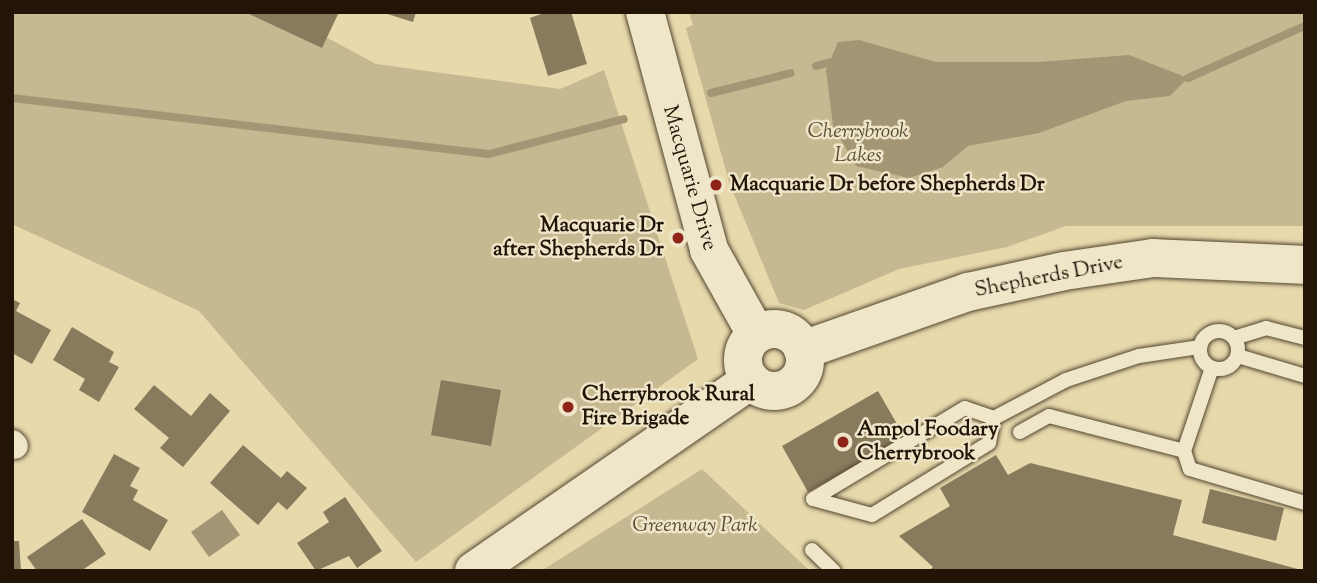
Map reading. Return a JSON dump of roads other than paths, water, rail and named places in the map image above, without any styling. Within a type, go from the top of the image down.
[{"type":"main road","name":"Macquarie Drive","points":[[645,12],[709,250],[756,334]]},
{"type":"main road","name":"Shepherds Drive","points":[[803,350],[968,292],[1064,271],[1153,258],[1305,265]]},
{"type":"main road","points":[[780,330],[803,350],[803,371],[789,387],[769,390],[751,380],[744,353],[756,334],[780,330]]},
{"type":"main road","points":[[474,571],[751,380]]},
{"type":"lane","points":[[994,418],[989,443],[872,515],[813,499],[965,408],[994,418],[1066,380],[1139,356],[1200,347],[1211,332],[1234,338],[1266,328],[1305,338]]},
{"type":"lane","points":[[1234,338],[1238,356]]},
{"type":"lane","points":[[1200,347],[1212,368],[1184,451],[1190,469],[1305,503]]},
{"type":"lane","points":[[1212,368],[1224,369],[1238,356]]},
{"type":"lane","points":[[1238,356],[1305,376]]},
{"type":"lane","points":[[1020,432],[1049,416],[1184,451]]},
{"type":"lane","points":[[812,550],[834,571]]},
{"type":"waterway","points":[[1188,78],[1305,26]]},
{"type":"waterway","points":[[816,66],[831,62]]},
{"type":"waterway","points":[[711,93],[791,73]]},
{"type":"waterway","points":[[12,98],[489,154],[624,119]]},
{"type":"place","name":"Macquarie Dr before Shepherds Dr","points":[[716,185]]},
{"type":"place","name":"Macquarie Dr after Shepherds Dr","points":[[678,238]]},
{"type":"place","name":"Cherrybrook Rural Fire Brigade","points":[[568,407]]},
{"type":"place","name":"Ampol Foodary Cherrybrook","points":[[843,442]]},
{"type":"park label","name":"Cherrybrook Lakes","points":[[858,144]]},
{"type":"park label","name":"Greenway Park","points":[[695,526]]}]
